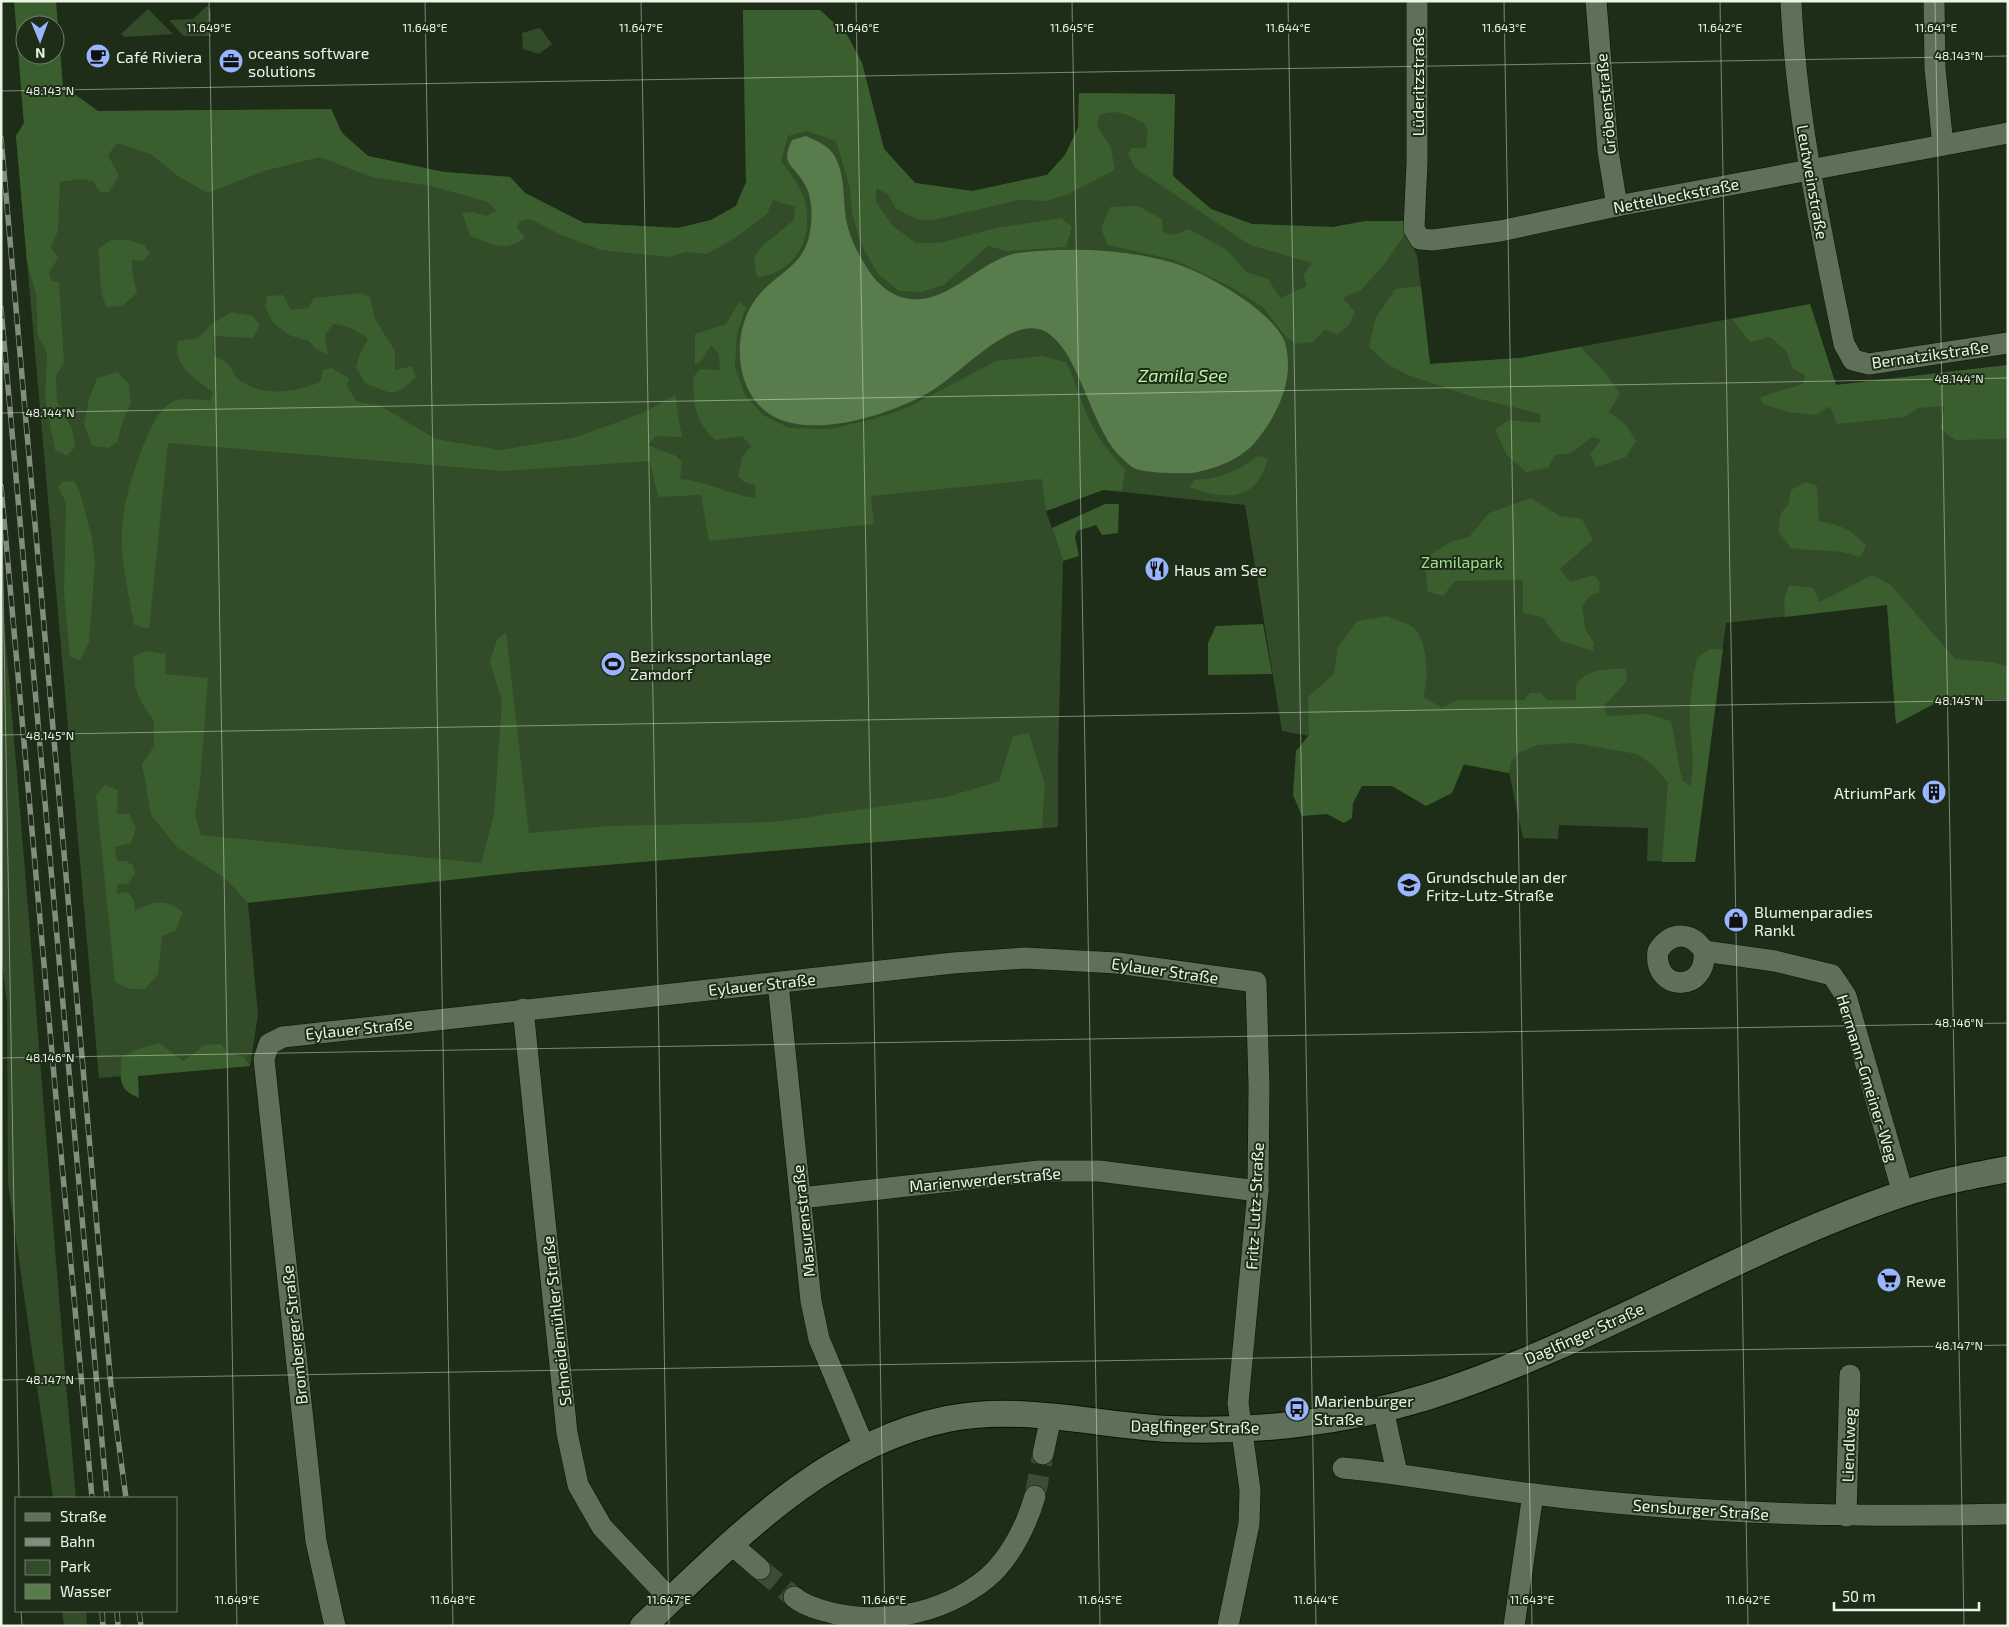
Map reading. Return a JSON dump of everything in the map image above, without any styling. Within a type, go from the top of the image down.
[{"type":"street","name":"Lüderitzstraße","points":[[1417,1],[1417,163]]},
{"type":"street","name":"Gröbenstraße","points":[[1596,1],[1608,151],[1617,206]]},
{"type":"street","name":"Leutweinstraße","points":[[1791,1],[1792,43],[1808,170],[1844,344],[1853,360]]},
{"type":"street","points":[[1934,1],[1934,69],[1943,145]]},
{"type":"street","name":"Nettelbeckstraße","points":[[1417,163],[1414,229],[1420,239],[1433,240],[1500,231],[1617,206],[2008,134]]},
{"type":"street","name":"Bernatzikstraße","points":[[1853,360],[1869,364],[2008,343]]},
{"type":"street","name":"Hermann-Gmeiner-Weg","points":[[1704,951],[1775,961],[1832,975],[1846,996],[1903,1193]]},
{"type":"street","name":"Eylauer Straße","points":[[269,1044],[283,1036],[953,963],[1025,958],[1117,963],[1256,982]]},
{"type":"street","name":"Fritz-Lutz-Straße","points":[[1242,1429],[1238,1403],[1258,1191],[1259,1086],[1256,982]]},
{"type":"street","name":"Masurenstraße","points":[[778,983],[811,1301],[820,1339],[864,1449]]},
{"type":"street","name":"Schneidemühler Straße","points":[[523,1010],[567,1433],[578,1485],[602,1527],[671,1600]]},
{"type":"street","name":"Bromberger Straße","points":[[269,1044],[264,1059],[316,1541],[336,1626]]},
{"type":"street","name":"Daglfinger Straße","points":[[643,1626],[730,1543],[787,1496],[864,1449],[900,1434],[946,1419],[992,1414],[1051,1417],[1170,1429],[1242,1429],[1383,1409],[1497,1372],[1840,1216],[1903,1193],[2008,1169]]},
{"type":"street","name":"Marienwerderstraße","points":[[801,1198],[1039,1171],[1099,1171],[1258,1191]]},
{"type":"street","name":"Liendlweg","points":[[1846,1516],[1850,1375]]},
{"type":"street","points":[[1383,1409],[1397,1473]]},
{"type":"street","points":[[1043,1454],[1051,1417]]},
{"type":"street","points":[[1228,1626],[1249,1524],[1250,1490],[1242,1429]]},
{"type":"street","name":"Sensburger Straße","points":[[1343,1468],[1397,1473],[1533,1494],[1694,1509],[1846,1516],[2008,1514]]},
{"type":"street","points":[[1514,1626],[1533,1494]]},
{"type":"street","points":[[794,1597],[801,1603],[834,1615],[872,1620],[912,1615],[939,1606],[988,1577],[1017,1537],[1035,1496]]},
{"type":"street","points":[[730,1543],[760,1569]]},
{"type":"green space","points":[[14,1],[56,1],[57,15],[15,15]]},
{"type":"green space","points":[[207,6],[211,10],[211,36],[183,36],[169,20],[193,19]]},
{"type":"green space","points":[[148,9],[173,34],[125,37],[121,34]]},
{"type":"green space","name":"Zamilapark","points":[[743,10],[820,10],[847,35],[862,63],[884,149],[915,183],[972,191],[1047,175],[1065,155],[1078,128],[1079,93],[1175,94],[1173,176],[1211,209],[1252,224],[1333,227],[1366,221],[1406,234],[1417,255],[1430,364],[1520,358],[1810,304],[1836,385],[2008,365],[2008,699],[1941,700],[1896,724],[1887,605],[1726,623],[1695,862],[1647,861],[1648,828],[1559,825],[1558,839],[1523,838],[1509,773],[1282,731],[1245,505],[1103,490],[1046,511],[1063,561],[1058,827],[522,872],[247,846],[248,903],[258,1015],[250,1066],[99,1078],[16,136],[24,123],[21,90],[63,86],[98,111],[331,109],[342,133],[368,156],[444,172],[510,177],[525,193],[584,223],[678,228],[711,220],[736,206],[746,182]]},
{"type":"green space","points":[[743,10],[820,10],[847,35],[862,63],[884,149],[915,183],[972,191],[1047,175],[1065,155],[1078,128],[1079,93],[1175,94],[1173,176],[1211,209],[1252,224],[1333,227],[1366,221],[1405,221],[1405,234],[1384,265],[1361,290],[1343,298],[1355,312],[1349,325],[1337,335],[1325,329],[1313,342],[1295,344],[1285,336],[1263,307],[1229,286],[1175,260],[1108,245],[1101,229],[1110,207],[1138,206],[1162,219],[1163,232],[1174,235],[1189,229],[1227,250],[1246,272],[1268,279],[1280,298],[1307,286],[1303,276],[1312,263],[1250,245],[1135,168],[1128,153],[1132,148],[1146,148],[1148,132],[1144,123],[1117,112],[1100,115],[1097,126],[1111,148],[1115,170],[1066,195],[1046,201],[1019,200],[933,220],[919,220],[896,209],[888,194],[876,188],[876,202],[893,226],[916,243],[939,243],[996,228],[1061,218],[1072,227],[1066,247],[1007,251],[988,246],[944,285],[921,292],[899,291],[878,274],[861,244],[852,213],[850,188],[836,141],[806,131],[788,136],[781,161],[802,193],[806,207],[807,222],[801,248],[794,259],[784,268],[772,274],[757,277],[754,257],[762,246],[794,220],[795,207],[773,200],[767,214],[735,238],[707,254],[685,252],[669,257],[601,250],[559,234],[530,219],[520,221],[517,227],[525,238],[518,243],[498,246],[470,236],[462,213],[472,212],[486,216],[497,211],[488,202],[431,186],[371,177],[320,157],[264,171],[208,193],[179,177],[151,154],[117,143],[108,155],[119,176],[109,192],[100,192],[93,181],[80,179],[60,182],[58,231],[51,247],[58,258],[49,273],[51,280],[59,283],[64,362],[56,376],[57,401],[72,429],[75,447],[67,456],[55,450],[45,398],[47,353],[38,336],[36,294],[27,262],[16,136],[24,123],[19,65],[61,65],[63,86],[98,111],[331,109],[342,133],[368,156],[444,172],[510,177],[525,193],[584,223],[678,228],[711,220],[736,206],[746,182]]},
{"type":"green space","points":[[540,28],[552,44],[539,54],[523,49],[522,33]]},
{"type":"green space","points":[[111,240],[129,240],[144,245],[150,253],[143,261],[132,260],[132,271],[137,293],[122,306],[107,307],[102,294],[98,249]]},
{"type":"green space","points":[[1421,286],[1430,364],[1520,358],[1580,347],[1604,371],[1620,393],[1609,412],[1626,425],[1636,441],[1626,457],[1596,467],[1590,454],[1601,440],[1592,437],[1571,453],[1555,455],[1548,468],[1526,472],[1507,455],[1495,430],[1508,420],[1540,423],[1541,414],[1480,399],[1408,375],[1387,364],[1369,347],[1375,319],[1395,289]]},
{"type":"green space","points":[[361,293],[370,297],[375,319],[395,351],[395,370],[412,366],[416,377],[397,391],[387,392],[365,383],[356,368],[359,356],[368,339],[359,333],[347,327],[333,324],[325,335],[328,355],[316,349],[309,341],[291,336],[274,324],[265,307],[267,296],[283,295],[291,310],[308,308],[314,298]]},
{"type":"green space","points":[[739,302],[746,307],[737,334],[735,367],[745,395],[763,415],[789,428],[830,429],[874,419],[907,408],[996,361],[1042,356],[1066,362],[1093,428],[1125,470],[1122,491],[1103,490],[1046,511],[1042,479],[871,496],[874,524],[709,541],[701,495],[658,497],[650,461],[503,471],[168,443],[149,629],[134,625],[122,546],[122,523],[131,480],[149,431],[164,408],[178,400],[210,401],[213,392],[192,377],[178,358],[178,341],[198,338],[212,324],[231,312],[253,316],[260,325],[253,338],[214,336],[213,355],[228,364],[236,377],[247,385],[267,391],[300,389],[320,382],[323,370],[332,368],[349,378],[347,386],[357,402],[379,405],[436,439],[500,450],[573,438],[643,413],[675,395],[682,437],[656,436],[648,445],[676,456],[682,462],[680,479],[699,482],[756,498],[755,485],[744,482],[738,476],[742,457],[751,446],[742,436],[715,440],[703,425],[696,412],[694,396],[693,377],[700,369],[720,370],[719,354],[711,345],[703,359],[695,365],[695,334],[726,324]]},
{"type":"green space","points":[[1810,304],[1836,385],[2008,365],[2008,437],[2003,439],[1955,440],[1940,429],[1945,406],[1918,408],[1905,417],[1837,424],[1830,406],[1816,415],[1788,412],[1763,404],[1760,397],[1803,384],[1805,375],[1793,369],[1786,351],[1770,337],[1750,342],[1732,319]]},
{"type":"green space","points":[[117,372],[129,384],[131,403],[122,423],[118,441],[109,448],[92,446],[84,424],[89,399],[97,378]]},
{"type":"green space","points":[[1258,456],[1268,458],[1263,473],[1256,483],[1247,490],[1238,494],[1227,495],[1189,487],[1194,480],[1221,476],[1243,466]]},
{"type":"green space","points":[[74,481],[80,492],[92,538],[95,563],[89,643],[80,660],[70,657],[64,594],[66,503],[58,487],[62,482]]},
{"type":"green space","points":[[1806,482],[1817,486],[1819,521],[1840,526],[1855,535],[1866,546],[1860,557],[1843,552],[1791,548],[1778,531],[1781,513],[1788,505],[1791,490]]},
{"type":"green space","points":[[1531,498],[1560,516],[1582,519],[1593,540],[1560,569],[1570,582],[1594,575],[1600,583],[1599,593],[1589,596],[1582,607],[1586,631],[1594,643],[1593,651],[1561,641],[1542,617],[1523,613],[1523,580],[1455,581],[1443,596],[1428,592],[1424,559],[1450,542],[1469,537],[1489,513]]},
{"type":"green space","points":[[1105,504],[1119,504],[1118,533],[1102,535],[1096,525],[1077,531],[1075,537],[1079,556],[1063,561],[1052,528]]},
{"type":"green space","points":[[1872,575],[1891,585],[1955,659],[1992,662],[2008,667],[2008,699],[1941,700],[1896,724],[1887,605],[1785,617],[1784,600],[1789,585],[1813,588],[1820,602]]},
{"type":"green space","points":[[1,591],[76,1497],[53,1497],[8,1183],[7,1004],[1,953]]},
{"type":"green space","points":[[1388,616],[1411,626],[1419,634],[1425,651],[1426,661],[1426,681],[1423,697],[1442,708],[1457,700],[1524,700],[1530,693],[1541,693],[1547,700],[1576,700],[1576,688],[1583,677],[1597,671],[1626,669],[1627,681],[1604,706],[1607,716],[1647,714],[1671,721],[1682,780],[1690,786],[1693,761],[1690,704],[1697,658],[1709,649],[1723,649],[1695,862],[1662,862],[1668,783],[1654,766],[1637,754],[1574,743],[1538,745],[1518,753],[1511,762],[1509,773],[1464,764],[1452,793],[1426,806],[1392,786],[1362,786],[1353,803],[1352,818],[1344,823],[1327,814],[1302,816],[1293,795],[1296,751],[1309,735],[1308,697],[1334,674],[1338,647],[1357,621]]},
{"type":"green space","points":[[1263,624],[1272,674],[1208,675],[1208,643],[1216,626]]},
{"type":"green space","points":[[506,633],[529,833],[609,826],[774,822],[947,797],[999,781],[1013,736],[1029,733],[1045,785],[1042,828],[522,872],[248,903],[226,879],[177,847],[151,815],[142,764],[154,746],[154,721],[141,702],[135,686],[133,656],[147,651],[166,654],[165,674],[208,678],[200,784],[195,815],[201,835],[481,863],[494,815],[502,701],[490,662],[497,639]]},
{"type":"green space","points":[[105,785],[118,790],[117,814],[129,814],[136,828],[131,843],[115,847],[117,861],[125,861],[133,865],[135,874],[127,884],[117,884],[117,894],[127,892],[134,900],[135,911],[159,902],[183,912],[175,931],[162,936],[158,974],[145,989],[130,989],[115,982],[96,795]]},
{"type":"green space","points":[[159,1043],[183,1061],[205,1045],[221,1044],[228,1053],[244,1057],[250,1066],[138,1076],[139,1098],[132,1095],[127,1091],[122,1082],[121,1058],[135,1050]]},
{"type":"green space","points":[[62,1612],[86,1612],[87,1626],[64,1626]]},
{"type":"water","name":"Zamila See","points":[[806,136],[820,143],[835,156],[843,182],[848,226],[861,259],[879,283],[891,293],[901,297],[917,299],[945,292],[999,259],[1013,254],[1071,250],[1121,252],[1170,262],[1199,273],[1234,292],[1265,316],[1276,328],[1286,346],[1288,365],[1286,385],[1279,405],[1269,423],[1257,440],[1244,453],[1210,469],[1192,473],[1180,473],[1154,472],[1134,468],[1122,458],[1111,444],[1063,349],[1052,336],[1038,329],[1025,329],[1012,333],[984,350],[933,390],[897,408],[851,421],[828,425],[806,425],[785,421],[768,413],[757,403],[748,390],[740,360],[740,343],[748,313],[755,300],[795,262],[802,254],[807,243],[811,219],[810,200],[807,188],[789,164],[787,155],[792,140]]},
{"type":"tunnel","points":[[1035,1496],[1043,1454]]},
{"type":"tunnel","points":[[760,1569],[794,1597]]},
{"type":"railway","points":[[1,138],[111,1386],[126,1497]]},
{"type":"railway","points":[[1,308],[107,1497]]},
{"type":"railway","points":[[1,486],[92,1497]]},
{"type":"railway","points":[[102,1612],[103,1626]]},
{"type":"railway","points":[[117,1612],[118,1626]]},
{"type":"railway","points":[[139,1612],[141,1626]]},
{"type":"place","name":"Café Riviera","points":[[98,56]]},
{"type":"place","name":"oceans software solutions","points":[[231,61]]},
{"type":"place","name":"Haus am See","points":[[1157,569]]},
{"type":"place","name":"Bezirkssportanlage Zamdorf","points":[[613,664]]},
{"type":"place","name":"AtriumPark","points":[[1934,792]]},
{"type":"place","name":"Grundschule an der Fritz-Lutz-Straße","points":[[1409,885]]},
{"type":"place","name":"Blumenparadies Rankl","points":[[1736,920]]},
{"type":"place","name":"Rewe","points":[[1889,1280]]},
{"type":"place","name":"Marienburger Straße","points":[[1297,1409]]}]
